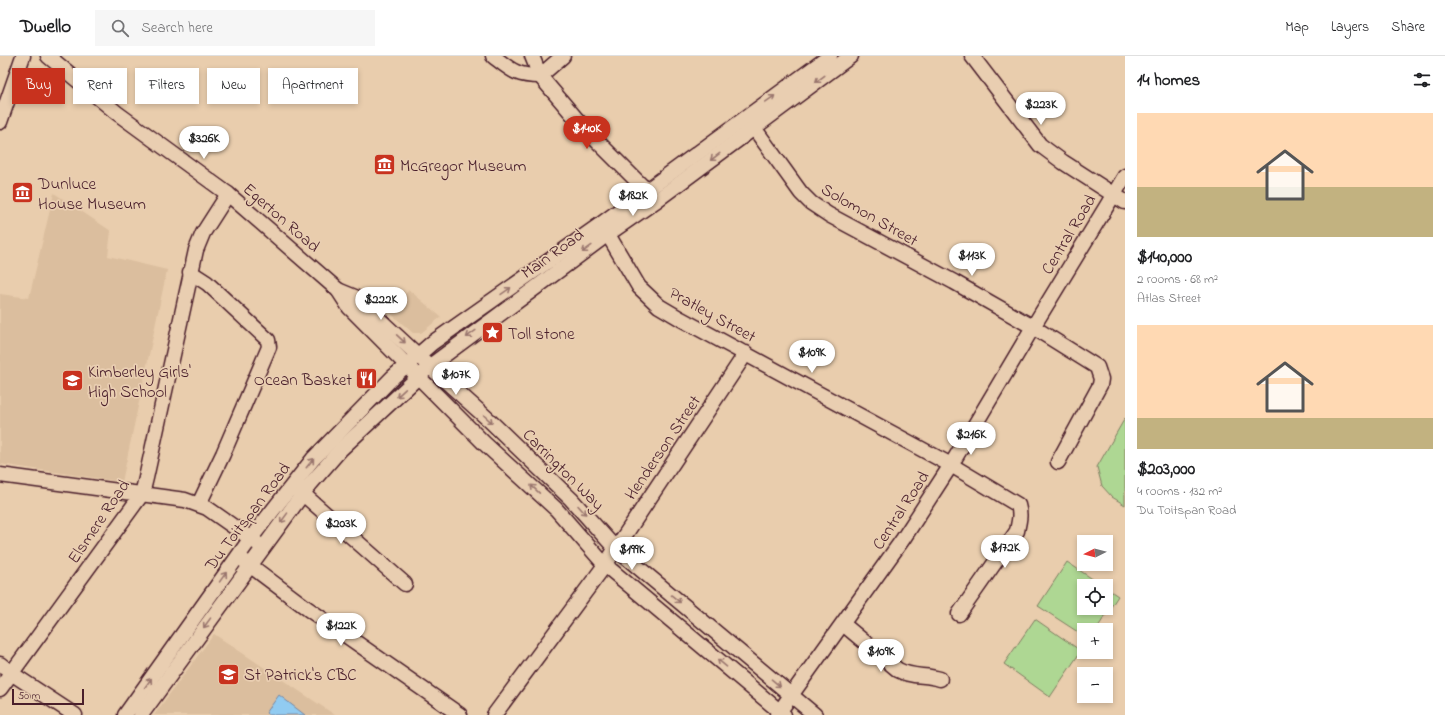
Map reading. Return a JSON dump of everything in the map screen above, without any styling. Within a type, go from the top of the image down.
[{"type":"street","points":[[0,122],[23,56]]},
{"type":"street","name":"Egerton Road","points":[[48,56],[117,113],[228,194],[338,290],[349,307],[408,365]]},
{"type":"street","points":[[493,56],[513,72],[525,75],[540,76],[563,56]]},
{"type":"street","points":[[532,56],[540,76],[585,129],[646,191],[657,200]]},
{"type":"street","name":"Main Road","points":[[418,355],[432,343],[605,229],[657,200],[830,56]]},
{"type":"street","name":"Main Road","points":[[430,366],[605,229],[646,191],[851,56]]},
{"type":"street","points":[[972,56],[1040,145],[1063,162],[1119,198]]},
{"type":"street","name":"Solomon Street","points":[[750,122],[801,193],[811,203],[829,215],[954,282],[1033,327],[1097,367],[1100,372],[1100,385],[1058,462]]},
{"type":"street","name":"Central Road","points":[[780,714],[791,696],[903,539],[951,465],[1033,327],[1119,198],[1125,176]]},
{"type":"street","name":"Elsmere Road","points":[[0,689],[142,494],[148,472],[190,272],[198,242],[228,194]]},
{"type":"street","name":"Pratley Street","points":[[605,229],[639,287],[659,306],[951,465],[1018,505],[1021,513],[1017,531],[959,614]]},
{"type":"street","points":[[190,272],[207,283],[268,340],[270,347],[223,454],[199,504]]},
{"type":"street","name":"Egerton Road","points":[[338,290],[355,297],[418,355]]},
{"type":"street","name":"Henderson Street","points":[[494,715],[605,564],[746,353]]},
{"type":"street","name":"Du Toitspan Road","points":[[141,715],[263,547],[297,490],[313,459],[393,377],[418,355]]},
{"type":"street","name":"Carrington Way","points":[[418,355],[489,420],[571,499],[616,548],[815,715]]},
{"type":"street","name":"Carrington Way","points":[[408,365],[484,443],[556,509],[605,564],[780,714]]},
{"type":"street","name":"Du Toitspan Road","points":[[125,715],[251,538],[297,490],[430,366]]},
{"type":"street","points":[[0,475],[185,500],[199,504],[206,508],[263,547]]},
{"type":"street","points":[[297,490],[405,584]]},
{"type":"street","points":[[238,556],[308,609],[460,715]]},
{"type":"street","points":[[843,624],[898,670],[907,675],[931,676],[940,679]]},
{"type":"street","points":[[0,664],[11,673],[75,715]]},
{"type":"shaded area","name":"Kimberley Girls' High School","points":[[54,193],[111,231],[108,256],[167,270],[122,482],[0,464],[0,294],[29,298]]},
{"type":"shaded area","points":[[409,290],[441,317],[421,333],[413,333],[389,312]]},
{"type":"shaded area","name":"St Patrick's CBC","points":[[214,634],[335,715],[154,715]]},
{"type":"green space","points":[[1125,418],[1125,505],[1112,497],[1102,486],[1097,467]]},
{"type":"green space","points":[[1067,562],[1077,569],[1077,571],[1080,571],[1092,579],[1077,579],[1077,615],[1106,615],[1101,623],[1077,623],[1077,631],[1038,606]]},
{"type":"green space","points":[[1113,593],[1118,596],[1113,604]]},
{"type":"green space","points":[[1035,619],[1077,648],[1077,657],[1050,697],[1004,664]]},
{"type":"water","points":[[279,695],[305,715],[269,715],[266,713]]},
{"type":"place","name":"McGregor Museum","points":[[384,165]]},
{"type":"place","name":"Dunluce House Museum","points":[[23,193]]},
{"type":"place","name":"Toll stone","points":[[492,333]]},
{"type":"place","name":"Ocean Basket","points":[[367,379]]},
{"type":"place","name":"Kimberley Girls' High School","points":[[72,381]]},
{"type":"place","name":"St Patrick's CBC","points":[[229,674]]}]
